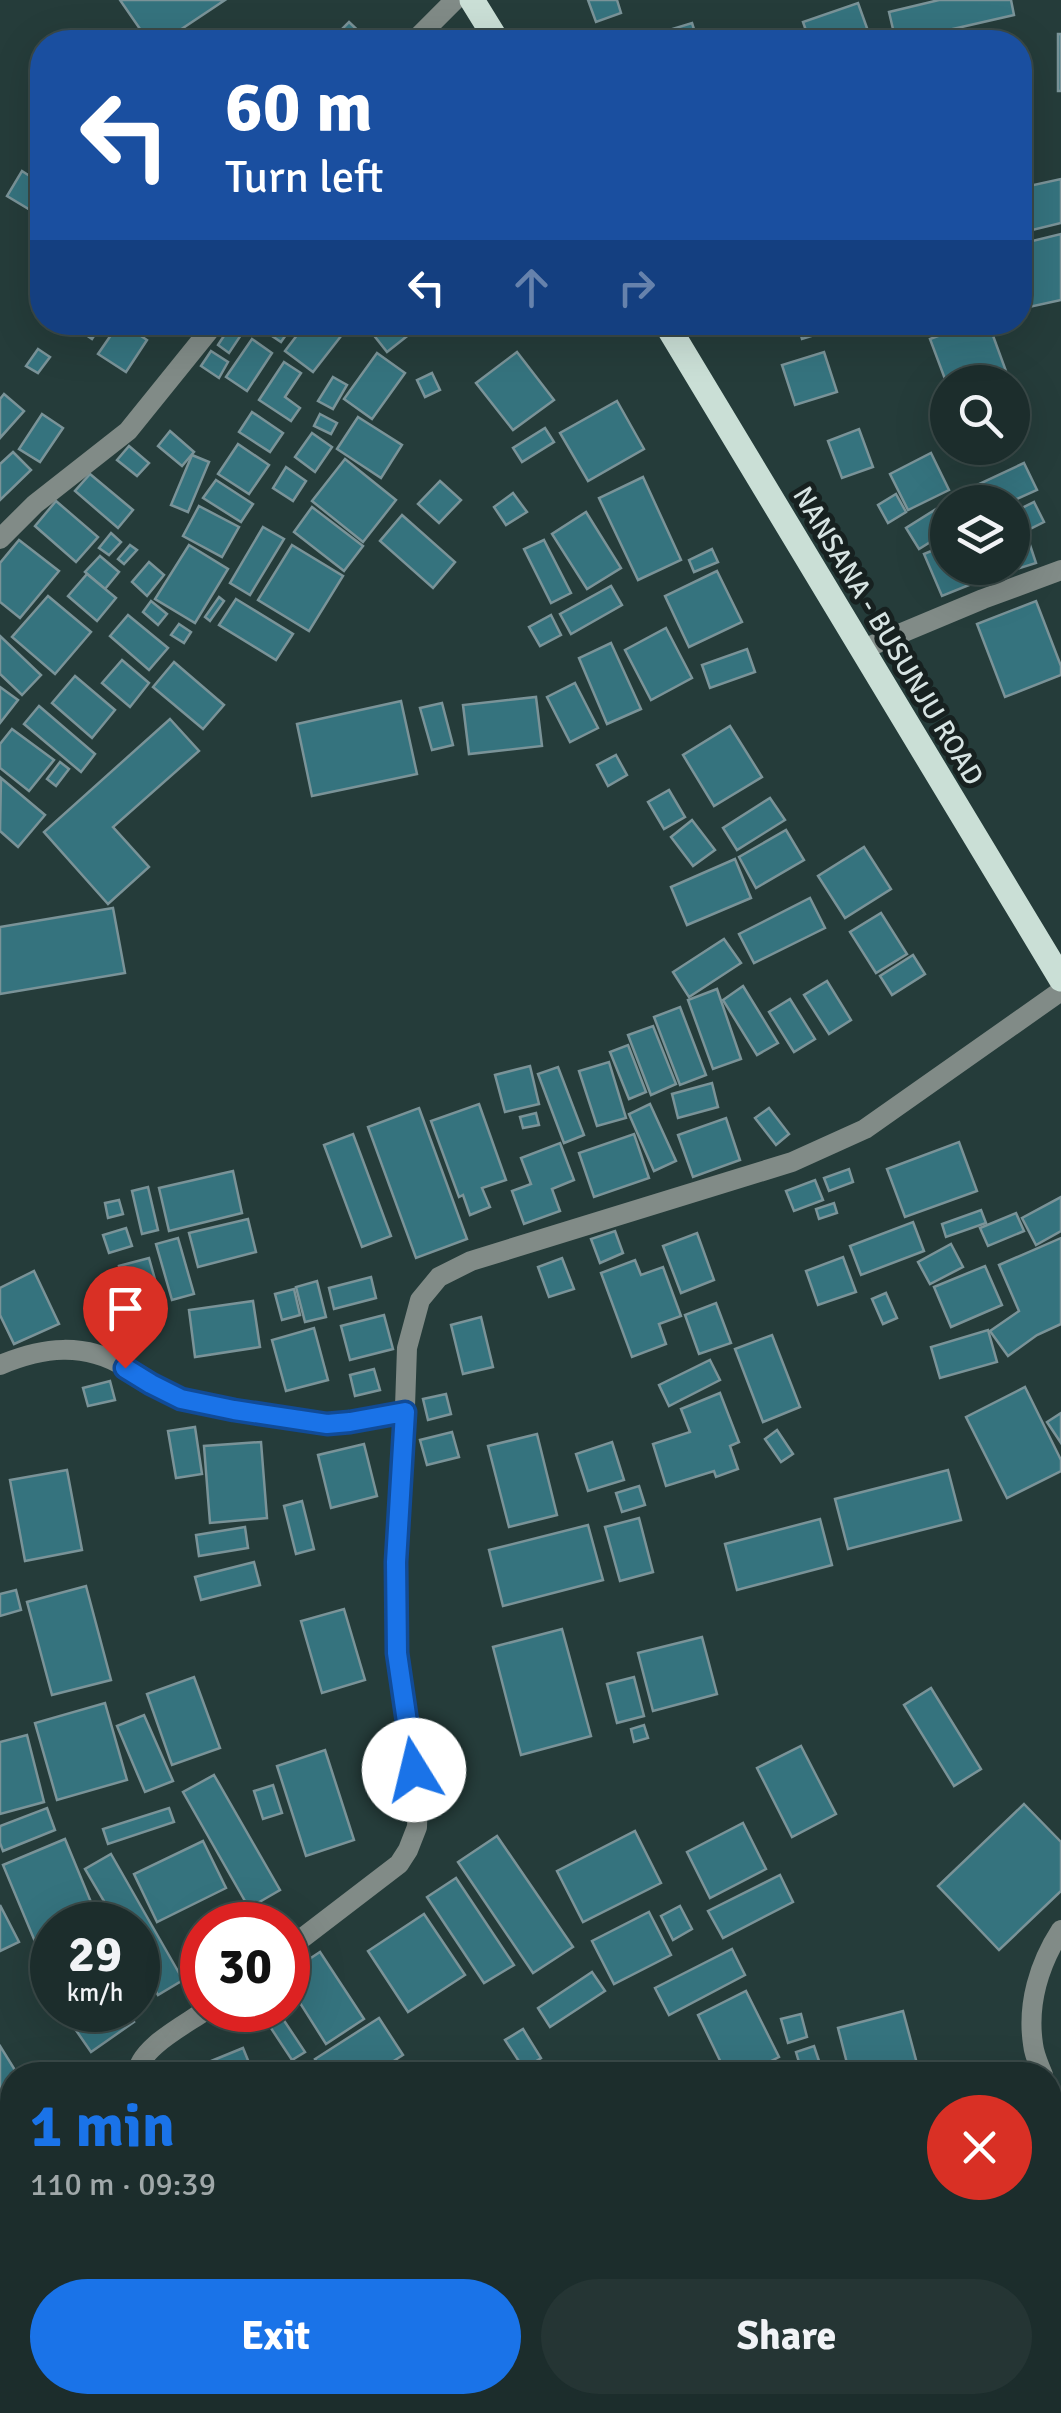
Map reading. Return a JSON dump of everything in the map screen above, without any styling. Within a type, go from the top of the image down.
[{"type":"main road","points":[[472,0],[491,30]]},
{"type":"main road","name":"NANSANA - BUSUNJU ROAD","points":[[673,335],[1061,979]]},
{"type":"street","points":[[426,30],[455,0]]},
{"type":"street","points":[[0,539],[35,504],[128,431],[206,335]]},
{"type":"street","points":[[861,650],[1061,570]]},
{"type":"street","points":[[310,1931],[398,1864],[417,1827],[418,1798],[397,1653],[396,1562],[406,1348],[420,1300],[440,1277],[471,1261],[792,1162],[865,1128],[1061,990]]},
{"type":"street","points":[[0,1365],[39,1353],[70,1349],[109,1358],[166,1392],[206,1405],[327,1424],[405,1412]]},
{"type":"street","points":[[1038,2062],[1033,2046],[1032,2009],[1038,1977],[1061,1930]]},
{"type":"street","points":[[139,2062],[180,2028]]},
{"type":"building","points":[[120,0],[225,0],[180,30],[141,30]]},
{"type":"building","points":[[588,0],[617,0],[621,13],[596,22]]},
{"type":"building","points":[[939,0],[1011,0],[1014,15],[948,30],[893,30],[889,12]]},
{"type":"building","points":[[858,3],[868,30],[806,30],[803,22]]},
{"type":"building","points":[[349,22],[357,30],[341,30]]},
{"type":"building","points":[[692,23],[694,30],[669,30]]},
{"type":"building","points":[[1061,34],[1061,91],[1058,91]]},
{"type":"building","points":[[22,171],[30,176],[30,210],[7,196]]},
{"type":"building","points":[[1061,179],[1061,223],[1032,230],[1032,185]]},
{"type":"building","points":[[1061,234],[1061,300],[1032,306],[1032,241]]},
{"type":"building","points":[[111,335],[140,335],[147,340],[126,372],[98,354]]},
{"type":"building","points":[[225,335],[241,335],[229,353],[218,345]]},
{"type":"building","points":[[297,335],[342,335],[313,372],[285,351]]},
{"type":"building","points":[[374,335],[409,335],[387,352]]},
{"type":"building","points":[[941,335],[993,335],[1004,365],[940,365],[930,339]]},
{"type":"building","points":[[252,339],[272,353],[247,391],[226,377]]},
{"type":"building","points":[[38,349],[50,357],[38,373],[26,366]]},
{"type":"building","points":[[211,351],[228,362],[219,378],[201,366]]},
{"type":"building","points":[[517,352],[554,400],[513,430],[476,383]]},
{"type":"building","points":[[824,352],[837,392],[795,405],[782,365]]},
{"type":"building","points":[[377,353],[405,373],[372,419],[344,399]]},
{"type":"building","points":[[284,362],[301,373],[285,397],[300,408],[291,421],[259,400]]},
{"type":"building","points":[[432,373],[440,390],[425,397],[417,380]]},
{"type":"building","points":[[333,377],[347,385],[333,409],[318,401]]},
{"type":"building","points":[[4,394],[24,411],[0,438],[0,399]]},
{"type":"building","points":[[617,401],[644,449],[588,481],[560,433]]},
{"type":"building","points":[[252,412],[283,433],[270,452],[239,432]]},
{"type":"building","points":[[42,414],[63,428],[40,462],[19,449]]},
{"type":"building","points":[[320,414],[337,423],[331,434],[314,426]]},
{"type":"building","points":[[358,417],[402,445],[381,478],[337,449]]},
{"type":"building","points":[[545,428],[554,442],[522,462],[513,448]]},
{"type":"building","points":[[859,429],[873,467],[842,478],[828,441]]},
{"type":"building","points":[[170,431],[194,452],[182,466],[158,446]]},
{"type":"building","points":[[312,433],[332,447],[315,472],[295,457]]},
{"type":"building","points":[[238,444],[269,465],[249,494],[218,474]]},
{"type":"building","points":[[129,446],[149,463],[137,476],[117,460]]},
{"type":"building","points":[[13,452],[31,470],[0,500],[0,464]]},
{"type":"building","points":[[930,454],[930,465],[937,465],[947,485],[930,485],[930,499],[908,510],[890,474]]},
{"type":"building","points":[[192,455],[209,462],[188,512],[171,505]]},
{"type":"building","points":[[345,459],[396,500],[363,542],[312,501]]},
{"type":"building","points":[[1025,465],[1037,490],[1030,493],[1030,485],[977,485]]},
{"type":"building","points":[[286,467],[306,481],[293,501],[273,488]]},
{"type":"building","points":[[90,474],[133,510],[118,528],[75,491]]},
{"type":"building","points":[[643,477],[681,560],[638,580],[599,498]]},
{"type":"building","points":[[216,480],[253,504],[241,522],[203,498]]},
{"type":"building","points":[[440,481],[461,500],[439,523],[418,504]]},
{"type":"building","points":[[513,493],[527,512],[506,525],[494,507]]},
{"type":"building","points":[[896,494],[906,512],[888,523],[878,505]]},
{"type":"building","points":[[56,501],[98,537],[76,562],[35,526]]},
{"type":"building","points":[[1034,502],[1044,522],[1030,529],[1030,504]]},
{"type":"building","points":[[199,506],[239,527],[222,557],[183,536]]},
{"type":"building","points":[[312,507],[363,546],[344,571],[294,532]]},
{"type":"building","points":[[586,512],[621,568],[587,589],[552,534]]},
{"type":"building","points":[[930,513],[930,542],[919,549],[906,528]]},
{"type":"building","points":[[402,515],[455,562],[433,588],[380,541]]},
{"type":"building","points":[[263,527],[284,539],[250,595],[230,583]]},
{"type":"building","points":[[111,533],[121,542],[109,555],[99,548]]},
{"type":"building","points":[[19,540],[59,571],[20,618],[0,602],[0,563]]},
{"type":"building","points":[[544,540],[571,593],[551,603],[524,549]]},
{"type":"building","points":[[130,545],[137,550],[124,564],[118,559]]},
{"type":"building","points":[[189,545],[228,569],[195,623],[155,599]]},
{"type":"building","points":[[292,545],[343,576],[309,631],[258,600]]},
{"type":"building","points":[[712,549],[718,562],[694,572],[689,560]]},
{"type":"building","points":[[100,556],[119,572],[105,589],[85,572]]},
{"type":"building","points":[[149,562],[164,575],[147,596],[132,582]]},
{"type":"building","points":[[717,571],[742,622],[689,647],[665,596]]},
{"type":"building","points":[[87,574],[116,598],[97,621],[68,596]]},
{"type":"building","points":[[937,585],[969,585],[942,596]]},
{"type":"building","points":[[611,586],[622,605],[571,634],[560,614]]},
{"type":"building","points":[[48,596],[91,632],[55,674],[12,637]]},
{"type":"building","points":[[219,597],[224,601],[210,621],[205,617]]},
{"type":"building","points":[[236,599],[293,634],[276,660],[219,625]]},
{"type":"building","points":[[151,601],[167,614],[158,625],[143,612]]},
{"type":"building","points":[[1036,601],[1061,675],[1005,697],[977,624]]},
{"type":"building","points":[[128,615],[168,648],[149,670],[110,636]]},
{"type":"building","points":[[551,615],[561,635],[540,646],[529,627]]},
{"type":"building","points":[[179,624],[191,632],[184,643],[171,635]]},
{"type":"building","points":[[666,628],[692,678],[651,700],[625,650]]},
{"type":"building","points":[[0,636],[41,675],[22,695],[0,674]]},
{"type":"building","points":[[611,643],[641,709],[607,724],[579,658]]},
{"type":"building","points":[[747,649],[755,672],[710,688],[702,665]]},
{"type":"building","points":[[122,660],[149,683],[130,707],[102,683]]},
{"type":"building","points":[[174,662],[224,705],[203,729],[153,687]]},
{"type":"building","points":[[75,676],[115,710],[92,738],[52,703]]},
{"type":"building","points":[[575,683],[598,728],[570,742],[547,697]]},
{"type":"building","points":[[0,687],[18,700],[0,723]]},
{"type":"building","points":[[536,697],[542,746],[469,754],[463,705]]},
{"type":"building","points":[[401,701],[417,774],[312,796],[297,724]]},
{"type":"building","points":[[442,703],[453,745],[432,750],[420,708]]},
{"type":"building","points":[[39,706],[95,754],[81,772],[24,724]]},
{"type":"building","points":[[170,719],[199,751],[113,827],[149,867],[108,904],[44,832]]},
{"type":"building","points":[[730,726],[762,777],[714,806],[683,755]]},
{"type":"building","points":[[12,729],[54,760],[29,791],[0,768],[0,744]]},
{"type":"building","points":[[616,755],[627,775],[608,786],[597,765]]},
{"type":"building","points":[[60,762],[69,769],[56,786],[47,779]]},
{"type":"building","points":[[1,778],[45,815],[18,847],[0,831]]},
{"type":"building","points":[[669,790],[685,817],[664,829],[648,802]]},
{"type":"building","points":[[770,798],[785,820],[737,850],[723,828]]},
{"type":"building","points":[[692,820],[715,850],[693,866],[671,837]]},
{"type":"building","points":[[786,830],[804,860],[756,888],[739,857]]},
{"type":"building","points":[[864,847],[891,889],[845,918],[818,876]]},
{"type":"building","points":[[735,859],[751,898],[687,925],[671,887]]},
{"type":"building","points":[[810,898],[825,928],[754,963],[739,934]]},
{"type":"building","points":[[113,908],[125,973],[0,994],[0,927]]},
{"type":"building","points":[[881,913],[907,954],[876,973],[850,932]]},
{"type":"building","points":[[724,939],[741,963],[689,997],[673,972]]},
{"type":"building","points":[[913,955],[925,974],[892,995],[880,976]]},
{"type":"building","points":[[827,981],[851,1020],[829,1034],[804,995]]},
{"type":"building","points":[[743,986],[778,1043],[757,1055],[723,1000]]},
{"type":"building","points":[[717,989],[741,1059],[713,1069],[688,1000]]},
{"type":"building","points":[[790,999],[815,1039],[794,1052],[769,1012]]},
{"type":"building","points":[[680,1007],[706,1075],[680,1085],[654,1017]]},
{"type":"building","points":[[653,1026],[676,1084],[651,1095],[628,1035]]},
{"type":"building","points":[[628,1045],[646,1092],[629,1099],[610,1052]]},
{"type":"building","points":[[609,1062],[626,1118],[597,1126],[579,1071]]},
{"type":"building","points":[[530,1066],[539,1104],[505,1112],[495,1075]]},
{"type":"building","points":[[558,1067],[584,1135],[564,1143],[538,1074]]},
{"type":"building","points":[[712,1083],[718,1107],[678,1118],[672,1094]]},
{"type":"building","points":[[479,1104],[506,1180],[482,1188],[490,1207],[470,1215],[463,1195],[459,1197],[431,1121]]},
{"type":"building","points":[[650,1104],[676,1161],[654,1171],[629,1114]]},
{"type":"building","points":[[419,1108],[467,1239],[416,1258],[368,1127]]},
{"type":"building","points":[[769,1108],[789,1134],[776,1145],[755,1118]]},
{"type":"building","points":[[536,1113],[539,1125],[523,1128],[520,1117]]},
{"type":"building","points":[[726,1118],[740,1160],[693,1177],[678,1135]]},
{"type":"building","points":[[353,1134],[391,1236],[362,1247],[324,1145]]},
{"type":"building","points":[[634,1134],[649,1178],[594,1197],[579,1153]]},
{"type":"building","points":[[959,1142],[977,1191],[905,1217],[887,1169]]},
{"type":"building","points":[[560,1143],[574,1180],[552,1189],[560,1211],[524,1224],[512,1191],[531,1184],[521,1158]]},
{"type":"building","points":[[849,1169],[853,1182],[829,1191],[824,1178]]},
{"type":"building","points":[[233,1171],[242,1213],[169,1231],[159,1188]]},
{"type":"building","points":[[815,1180],[823,1200],[794,1211],[786,1191]]},
{"type":"building","points":[[148,1187],[158,1230],[142,1234],[132,1191]]},
{"type":"building","points":[[1061,1197],[1061,1231],[1036,1245],[1022,1218]]},
{"type":"building","points":[[119,1200],[123,1214],[108,1218],[105,1203]]},
{"type":"building","points":[[834,1203],[837,1213],[819,1219],[816,1209]]},
{"type":"building","points":[[981,1210],[986,1223],[946,1237],[942,1224]]},
{"type":"building","points":[[1016,1213],[1024,1231],[988,1246],[980,1228]]},
{"type":"building","points":[[248,1219],[256,1252],[198,1267],[189,1233]]},
{"type":"building","points":[[913,1222],[924,1251],[861,1275],[850,1246]]},
{"type":"building","points":[[126,1228],[132,1246],[109,1253],[103,1235]]},
{"type":"building","points":[[615,1231],[623,1253],[600,1263],[591,1239]]},
{"type":"building","points":[[697,1233],[714,1280],[681,1293],[663,1246]]},
{"type":"building","points":[[178,1238],[194,1294],[172,1300],[156,1244]]},
{"type":"building","points":[[1061,1238],[1061,1324],[1008,1356],[990,1331],[1019,1311],[999,1265]]},
{"type":"building","points":[[951,1244],[963,1267],[930,1284],[918,1262]]},
{"type":"building","points":[[843,1257],[856,1292],[818,1305],[806,1271]]},
{"type":"building","points":[[149,1258],[163,1308],[133,1316],[119,1266]]},
{"type":"building","points":[[562,1258],[574,1289],[549,1297],[538,1267]]},
{"type":"building","points":[[635,1260],[641,1275],[663,1267],[681,1316],[659,1324],[666,1344],[632,1357],[601,1273]]},
{"type":"building","points":[[985,1266],[1002,1305],[951,1327],[934,1287]]},
{"type":"building","points":[[34,1271],[59,1324],[14,1344],[0,1315],[0,1288]]},
{"type":"building","points":[[371,1277],[376,1298],[334,1309],[329,1288]]},
{"type":"building","points":[[317,1281],[326,1317],[305,1322],[296,1287]]},
{"type":"building","points":[[294,1289],[300,1315],[282,1320],[275,1294]]},
{"type":"building","points":[[886,1293],[897,1318],[883,1324],[872,1299]]},
{"type":"building","points":[[253,1301],[260,1347],[195,1357],[189,1310]]},
{"type":"building","points":[[716,1303],[731,1343],[699,1354],[685,1315]]},
{"type":"building","points":[[384,1315],[393,1349],[350,1360],[341,1326]]},
{"type":"building","points":[[481,1317],[493,1367],[463,1374],[451,1325]]},
{"type":"building","points":[[314,1328],[328,1380],[286,1391],[272,1340]]},
{"type":"building","points":[[988,1330],[997,1362],[940,1378],[931,1347]]},
{"type":"building","points":[[772,1335],[800,1407],[763,1422],[735,1349]]},
{"type":"building","points":[[710,1360],[720,1380],[669,1406],[659,1385]]},
{"type":"building","points":[[374,1369],[380,1390],[355,1396],[350,1375]]},
{"type":"building","points":[[110,1381],[115,1400],[88,1406],[83,1388]]},
{"type":"building","points":[[1025,1387],[1061,1460],[1061,1471],[1007,1498],[966,1417]]},
{"type":"building","points":[[720,1393],[739,1442],[730,1446],[738,1469],[716,1477],[714,1471],[666,1486],[653,1444],[690,1432],[681,1409]]},
{"type":"building","points":[[446,1394],[451,1414],[428,1420],[423,1399]]},
{"type":"building","points":[[1061,1413],[1061,1443],[1047,1422]]},
{"type":"building","points":[[195,1427],[202,1474],[176,1478],[168,1431]]},
{"type":"building","points":[[777,1430],[793,1454],[781,1462],[765,1439]]},
{"type":"building","points":[[452,1432],[459,1457],[427,1465],[420,1440]]},
{"type":"building","points":[[537,1434],[557,1515],[509,1527],[488,1446]]},
{"type":"building","points":[[261,1442],[267,1518],[210,1523],[204,1446]]},
{"type":"building","points":[[612,1442],[624,1480],[588,1491],[576,1454]]},
{"type":"building","points":[[364,1444],[377,1496],[331,1508],[318,1455]]},
{"type":"building","points":[[67,1470],[82,1550],[25,1561],[10,1480]]},
{"type":"building","points":[[948,1470],[961,1520],[848,1549],[835,1499]]},
{"type":"building","points":[[639,1486],[645,1505],[622,1512],[616,1493]]},
{"type":"building","points":[[302,1501],[314,1549],[296,1554],[284,1506]]},
{"type":"building","points":[[639,1518],[653,1572],[620,1581],[605,1527]]},
{"type":"building","points":[[820,1519],[832,1565],[737,1590],[725,1544]]},
{"type":"building","points":[[588,1525],[603,1580],[503,1606],[489,1550]]},
{"type":"building","points":[[245,1527],[248,1548],[199,1556],[196,1535]]},
{"type":"building","points":[[254,1562],[260,1585],[201,1600],[195,1577]]},
{"type":"building","points":[[86,1586],[111,1680],[52,1695],[27,1602]]},
{"type":"building","points":[[16,1590],[21,1610],[0,1616],[0,1594]]},
{"type":"building","points":[[344,1609],[365,1680],[322,1693],[301,1621]]},
{"type":"building","points":[[562,1629],[591,1736],[521,1755],[493,1647]]},
{"type":"building","points":[[702,1637],[717,1694],[653,1711],[638,1653]]},
{"type":"building","points":[[194,1677],[220,1748],[172,1765],[147,1694]]},
{"type":"building","points":[[634,1677],[644,1716],[617,1723],[607,1684]]},
{"type":"building","points":[[931,1688],[981,1769],[954,1786],[904,1705]]},
{"type":"building","points":[[105,1703],[127,1780],[57,1800],[35,1723]]},
{"type":"building","points":[[144,1715],[173,1781],[145,1792],[117,1726]]},
{"type":"building","points":[[644,1725],[648,1738],[634,1742],[631,1729]]},
{"type":"building","points":[[27,1735],[44,1802],[0,1814],[0,1742]]},
{"type":"building","points":[[801,1746],[836,1814],[792,1837],[757,1768]]},
{"type":"building","points":[[325,1750],[354,1840],[306,1856],[277,1766]]},
{"type":"building","points":[[214,1775],[280,1890],[259,1902],[246,1902],[183,1792]]},
{"type":"building","points":[[273,1785],[282,1813],[263,1819],[254,1791]]},
{"type":"building","points":[[1024,1804],[1061,1842],[1061,1891],[999,1950],[938,1886]]},
{"type":"building","points":[[47,1808],[55,1830],[3,1851],[0,1826]]},
{"type":"building","points":[[169,1808],[174,1822],[108,1844],[103,1829]]},
{"type":"building","points":[[743,1823],[766,1869],[710,1898],[687,1852]]},
{"type":"building","points":[[635,1831],[661,1883],[583,1922],[557,1871]]},
{"type":"building","points":[[497,1836],[573,1947],[533,1973],[458,1862]]},
{"type":"building","points":[[65,1839],[91,1902],[30,1902],[30,1930],[3,1865]]},
{"type":"building","points":[[203,1841],[226,1888],[198,1902],[180,1902],[180,1911],[160,1921],[160,1902],[147,1902],[134,1874]]},
{"type":"building","points":[[111,1854],[138,1902],[104,1902],[85,1869]]},
{"type":"building","points":[[780,1875],[793,1902],[723,1938],[708,1911]]},
{"type":"building","points":[[456,1878],[514,1965],[484,1983],[427,1897]]},
{"type":"building","points":[[0,1905],[19,1942],[0,1951]]},
{"type":"building","points":[[680,1906],[692,1929],[673,1940],[661,1916]]},
{"type":"building","points":[[649,1912],[671,1955],[614,1984],[592,1941]]},
{"type":"building","points":[[424,1914],[465,1975],[408,2012],[368,1951]]},
{"type":"building","points":[[160,1940],[180,1975],[180,1982],[160,1994]]},
{"type":"building","points":[[732,1949],[745,1975],[669,2015],[655,1988]]},
{"type":"building","points":[[320,1952],[364,2019],[326,2044],[310,2019],[310,1959]]},
{"type":"building","points":[[592,1972],[605,1991],[550,2027],[538,2008]]},
{"type":"building","points":[[746,1991],[779,2057],[769,2062],[721,2062],[698,2015]]},
{"type":"building","points":[[903,2011],[917,2062],[847,2062],[838,2028]]},
{"type":"building","points":[[801,2014],[807,2037],[788,2043],[781,2019]]},
{"type":"building","points":[[379,2018],[403,2055],[392,2062],[315,2059]]},
{"type":"building","points":[[523,2029],[541,2058],[519,2062],[505,2040]]},
{"type":"building","points":[[77,2032],[120,2032],[91,2052]]},
{"type":"building","points":[[274,2032],[292,2032],[305,2052],[292,2060]]},
{"type":"building","points":[[0,2046],[10,2062],[0,2062]]},
{"type":"building","points":[[814,2046],[819,2062],[799,2062],[796,2052]]},
{"type":"building","points":[[243,2048],[249,2062],[209,2062]]},
{"type":"route","points":[[125,1368],[181,1399],[234,1410],[327,1424],[405,1412],[396,1562],[397,1653],[414,1770]]}]
